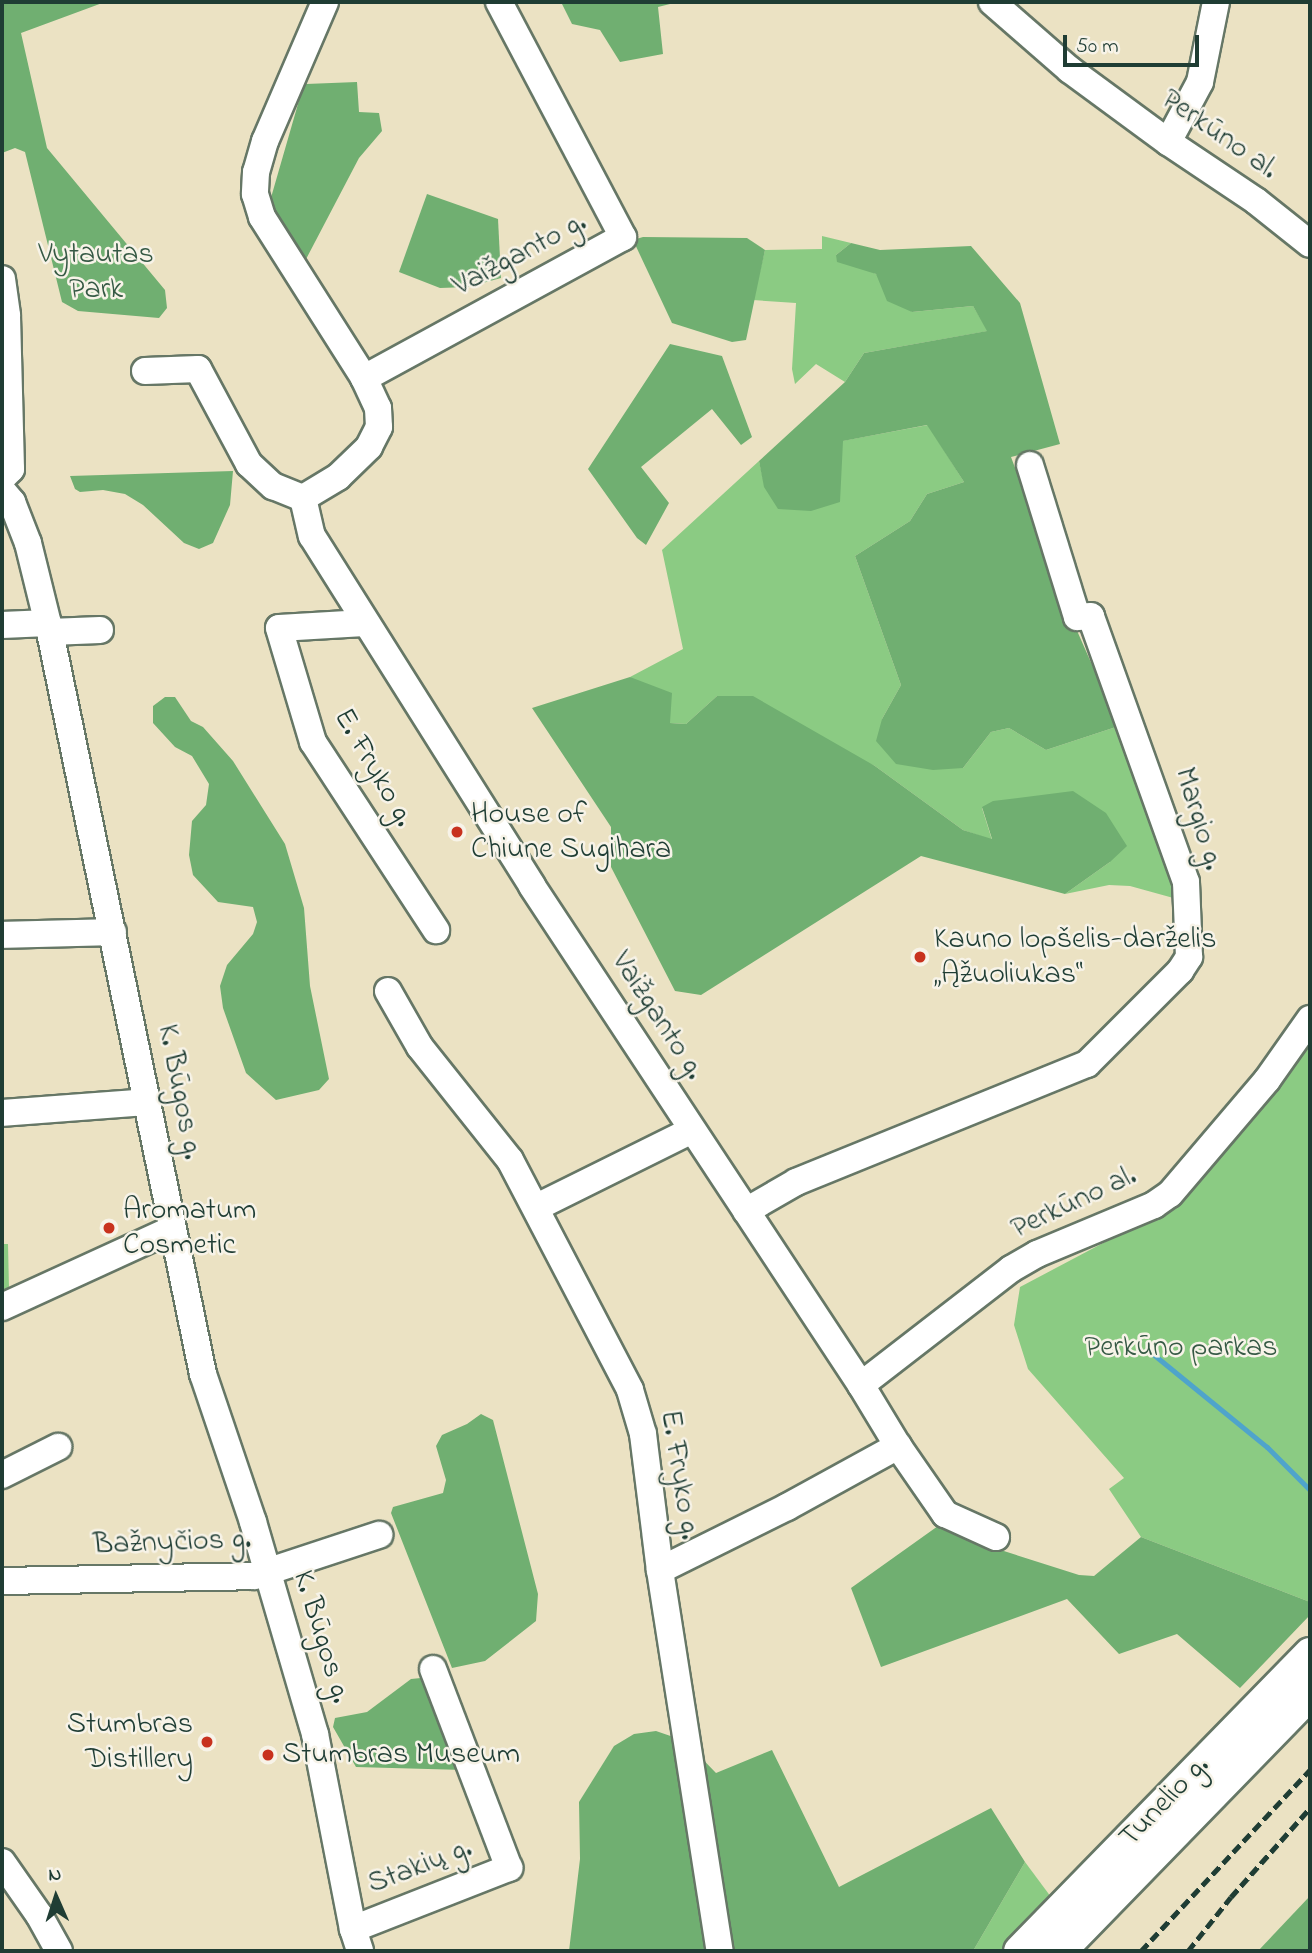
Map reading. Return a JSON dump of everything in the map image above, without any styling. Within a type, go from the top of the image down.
[{"type":"main road","name":"Tunelio g.","points":[[1020,1951],[1310,1654]]},
{"type":"main road","name":"Tunelio g.","points":[[1058,1951],[1310,1692]]},
{"type":"street","points":[[145,371],[198,369],[249,464],[273,486],[303,498],[338,477],[369,447],[379,427],[378,408],[364,377],[262,217],[255,194],[256,172],[265,141],[326,2]]},
{"type":"street","name":"Vaižganto g.","points":[[364,377],[623,237],[499,2]]},
{"type":"street","name":"Perkūno al.","points":[[992,2],[1070,70],[1168,142],[1256,201],[1310,244]]},
{"type":"street","points":[[1168,142],[1200,82],[1216,2]]},
{"type":"street","points":[[2,279],[6,316],[11,469],[2,478]]},
{"type":"street","name":"Margio g.","points":[[746,1211],[796,1182],[1087,1064],[1180,971],[1189,957],[1186,882],[1091,616],[1077,617],[1030,465]]},
{"type":"street","name":"K. Būgos g.","points":[[2,490],[12,502],[28,543],[49,628],[203,1374],[315,1734],[357,1940]]},
{"type":"street","name":"Vaižganto g.","points":[[303,498],[312,536],[365,623],[692,1130],[862,1385],[898,1446],[945,1514],[996,1537]]},
{"type":"street","name":"E. Fryko g.","points":[[365,623],[279,628],[313,742],[436,930]]},
{"type":"street","points":[[2,625],[100,630]]},
{"type":"street","points":[[2,935],[113,932]]},
{"type":"street","name":"E. Fryko g.","points":[[388,991],[420,1047],[510,1160],[537,1207],[630,1390],[639,1416],[660,1570],[720,1951]]},
{"type":"street","name":"Perkūno al.","points":[[862,1385],[1011,1269],[1037,1254],[1154,1205],[1170,1194],[1267,1080],[1310,1019]]},
{"type":"street","points":[[2,1113],[147,1102]]},
{"type":"street","points":[[537,1207],[692,1130]]},
{"type":"street","points":[[2,1307],[172,1229]]},
{"type":"street","points":[[660,1570],[787,1507],[898,1446]]},
{"type":"street","points":[[2,1475],[58,1447]]},
{"type":"street","name":"Bažnyčios g.","points":[[2,1581],[243,1577],[267,1573],[379,1535]]},
{"type":"street","name":"Stakių g.","points":[[357,1940],[509,1868],[433,1669]]},
{"type":"street","points":[[2,1862],[39,1915],[59,1951]]},
{"type":"green space","name":"Vytautas Park","points":[[2,2],[105,2],[21,33],[47,148],[165,290],[167,308],[159,318],[78,311],[62,302],[25,152],[15,148],[2,153]]},
{"type":"green space","points":[[561,2],[678,2],[658,7],[663,54],[620,62],[600,30],[572,24]]},
{"type":"green space","points":[[357,82],[359,112],[379,113],[382,131],[359,158],[304,263],[268,208],[300,97],[306,84]]},
{"type":"green space","points":[[427,194],[498,219],[501,278],[468,287],[440,288],[399,272]]},
{"type":"green space","points":[[822,236],[851,243],[836,255],[876,274],[912,312],[973,306],[988,331],[864,353],[845,382],[816,364],[795,384],[792,369],[796,303],[753,300],[765,250],[822,249]]},
{"type":"green space","points":[[643,237],[747,238],[765,250],[746,340],[732,342],[672,323],[633,240]]},
{"type":"green space","points":[[851,243],[880,250],[971,246],[1020,303],[1060,444],[1011,457],[1067,608],[1119,726],[1046,750],[1009,728],[991,732],[963,768],[933,770],[896,764],[876,741],[882,719],[901,685],[855,556],[910,521],[927,494],[964,482],[927,425],[843,441],[840,502],[811,511],[778,509],[764,487],[759,461],[845,382],[864,353],[987,331],[973,306],[912,312],[887,301],[876,274],[837,262],[836,255]]},
{"type":"green space","points":[[670,344],[722,356],[752,437],[741,445],[712,409],[641,467],[669,503],[646,545],[637,538],[588,469]]},
{"type":"green space","points":[[928,425],[964,482],[927,494],[910,521],[855,556],[901,685],[882,719],[963,768],[991,732],[1009,728],[1046,750],[1119,726],[1163,838],[1177,899],[1130,886],[1109,885],[1065,894],[1110,862],[982,808],[992,840],[963,830],[875,766],[717,696],[686,724],[670,723],[630,677],[683,649],[662,550],[759,461],[765,487],[839,502],[842,441]]},
{"type":"green space","points":[[233,471],[230,505],[213,543],[199,549],[184,543],[143,505],[125,494],[103,490],[80,492],[75,489],[70,476]]},
{"type":"green space","points":[[630,677],[672,693],[670,723],[686,724],[717,696],[753,696],[875,766],[963,830],[992,839],[982,807],[993,801],[1073,791],[1106,813],[1127,846],[1110,862],[1065,894],[921,856],[701,995],[675,991],[611,867],[611,827],[532,708]]},
{"type":"green space","points":[[165,697],[175,697],[191,721],[203,727],[233,761],[285,844],[304,908],[310,986],[329,1079],[319,1090],[276,1100],[246,1073],[223,1008],[220,986],[227,965],[253,934],[257,922],[253,907],[218,902],[193,875],[189,855],[192,821],[206,805],[209,784],[192,756],[175,747],[153,723],[153,706]]},
{"type":"green space","name":"Perkūno parkas","points":[[1310,1039],[1310,1602],[1141,1537],[1109,1489],[1124,1478],[1028,1369],[1014,1325],[1020,1287],[1173,1206]]},
{"type":"green space","points":[[2,1244],[8,1244],[9,1289],[2,1289]]},
{"type":"green space","points":[[481,1414],[493,1420],[538,1594],[536,1621],[485,1661],[452,1668],[391,1513],[393,1507],[443,1493],[446,1480],[436,1446],[442,1435],[467,1424]]},
{"type":"green space","points":[[938,1526],[963,1538],[1079,1575],[1094,1576],[1141,1537],[1310,1602],[1310,1615],[1240,1688],[1177,1634],[1119,1654],[1067,1599],[881,1667],[851,1588]]},
{"type":"green space","points":[[431,1677],[464,1770],[356,1767],[333,1727],[335,1718],[367,1712],[411,1679]]},
{"type":"green space","points":[[656,1731],[685,1741],[716,1773],[772,1750],[839,1887],[991,1808],[1025,1862],[973,1951],[569,1951],[580,1859],[579,1802],[614,1746],[634,1734]]},
{"type":"green space","points":[[1025,1862],[1051,1897],[1007,1951],[973,1951]]},
{"type":"green space","points":[[1310,1896],[1310,1951],[1258,1951]]},
{"type":"waterway","points":[[1148,1350],[1267,1447],[1310,1490]]},
{"type":"railway","points":[[1141,1951],[1310,1770]]},
{"type":"railway","points":[[1188,1951],[1231,1897],[1310,1808]]},
{"type":"place","name":"House of Chiune Sugihara","points":[[457,832]]},
{"type":"place","name":"Kauno lopšelis-darželis „Ąžuoliukas“","points":[[920,957]]},
{"type":"place","name":"Aromatum Cosmetic","points":[[109,1228]]},
{"type":"place","name":"Stumbras Distillery","points":[[207,1742]]},
{"type":"place","name":"Stumbras Museum","points":[[268,1755]]}]
